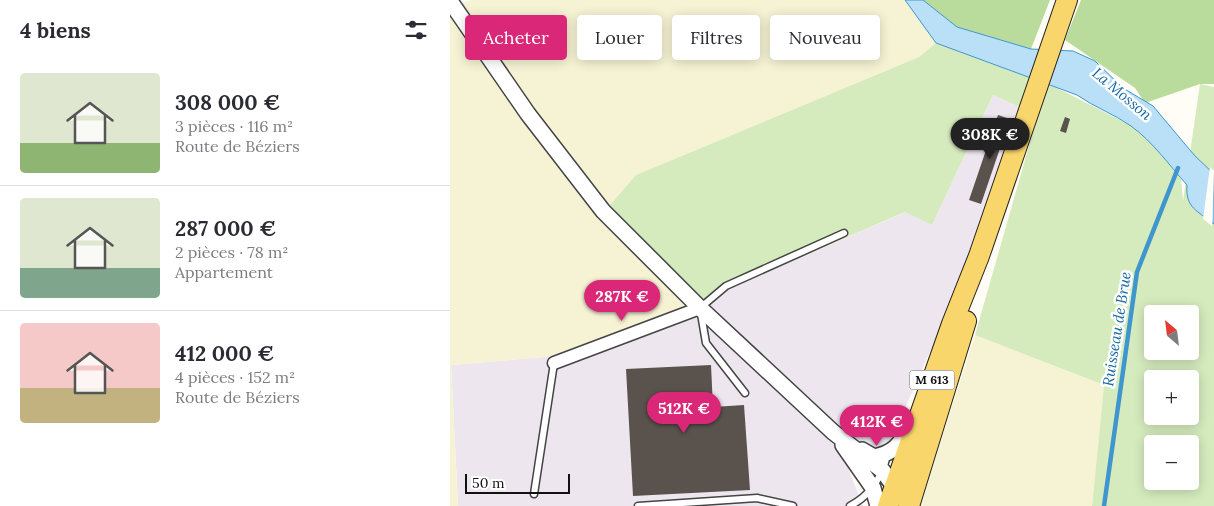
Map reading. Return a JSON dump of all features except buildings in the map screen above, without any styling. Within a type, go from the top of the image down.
[{"type":"main road","name":"M 613","points":[[892,497],[965,288],[979,256],[1067,0]]},
{"type":"main road","name":"M 613","points":[[911,502],[964,328],[979,256]]},
{"type":"street","points":[[450,1],[528,114],[603,211],[700,308],[833,432],[883,472],[892,497]]},
{"type":"street","points":[[554,363],[700,308]]},
{"type":"street","points":[[833,432],[874,457],[887,454],[897,449],[924,405]]},
{"type":"street","points":[[833,432],[873,488],[878,506]]},
{"type":"street","points":[[873,488],[892,497],[911,502]]},
{"type":"lane","points":[[745,393],[706,343],[700,308],[726,286],[844,233]]},
{"type":"lane","points":[[534,494],[554,363]]},
{"type":"lane","points":[[850,506],[873,488],[883,472],[887,454]]},
{"type":"lane","points":[[638,506],[757,498],[793,506]]},
{"type":"shaded area","points":[[471,0],[905,0],[936,43],[919,57],[636,175],[609,206],[533,110],[498,60],[567,60],[567,15],[467,15],[459,4]]},
{"type":"shaded area","points":[[450,17],[465,38],[465,60],[480,60],[519,115],[597,218],[694,315],[555,356],[451,365],[458,506],[450,506]]},
{"type":"shaded area","points":[[993,95],[1022,108],[944,320],[880,465],[703,300],[906,212],[932,225]]},
{"type":"shaded area","points":[[694,315],[724,340],[842,452],[863,506],[458,506],[451,365],[555,356]]},
{"type":"shaded area","points":[[975,335],[1104,385],[1092,506],[920,506]]},
{"type":"green space","points":[[923,0],[1050,0],[1031,49],[957,27]]},
{"type":"green space","points":[[1081,0],[1214,0],[1214,84],[1200,84],[1145,103],[1135,88],[1065,40]]},
{"type":"green space","points":[[936,43],[1030,77],[1022,108],[993,95],[932,225],[905,212],[703,300],[609,206],[636,175],[919,57]]},
{"type":"green space","points":[[1047,83],[1130,125],[1150,142],[1181,178],[1183,201],[1200,84],[1214,87],[1214,506],[1092,506],[1104,385],[975,335]]},
{"type":"water","name":"La Mosson","points":[[905,0],[923,0],[957,27],[1031,49],[1073,51],[1095,61],[1123,88],[1153,106],[1195,156],[1214,174],[1214,224],[1190,204],[1187,185],[1154,146],[1131,126],[1077,95],[936,43]]},
{"type":"pier","points":[[1210,167],[1214,171],[1212,226],[1203,219]]},
{"type":"waterway","name":"Ruisseau de Brue","points":[[1104,506],[1137,272],[1178,168]]}]
